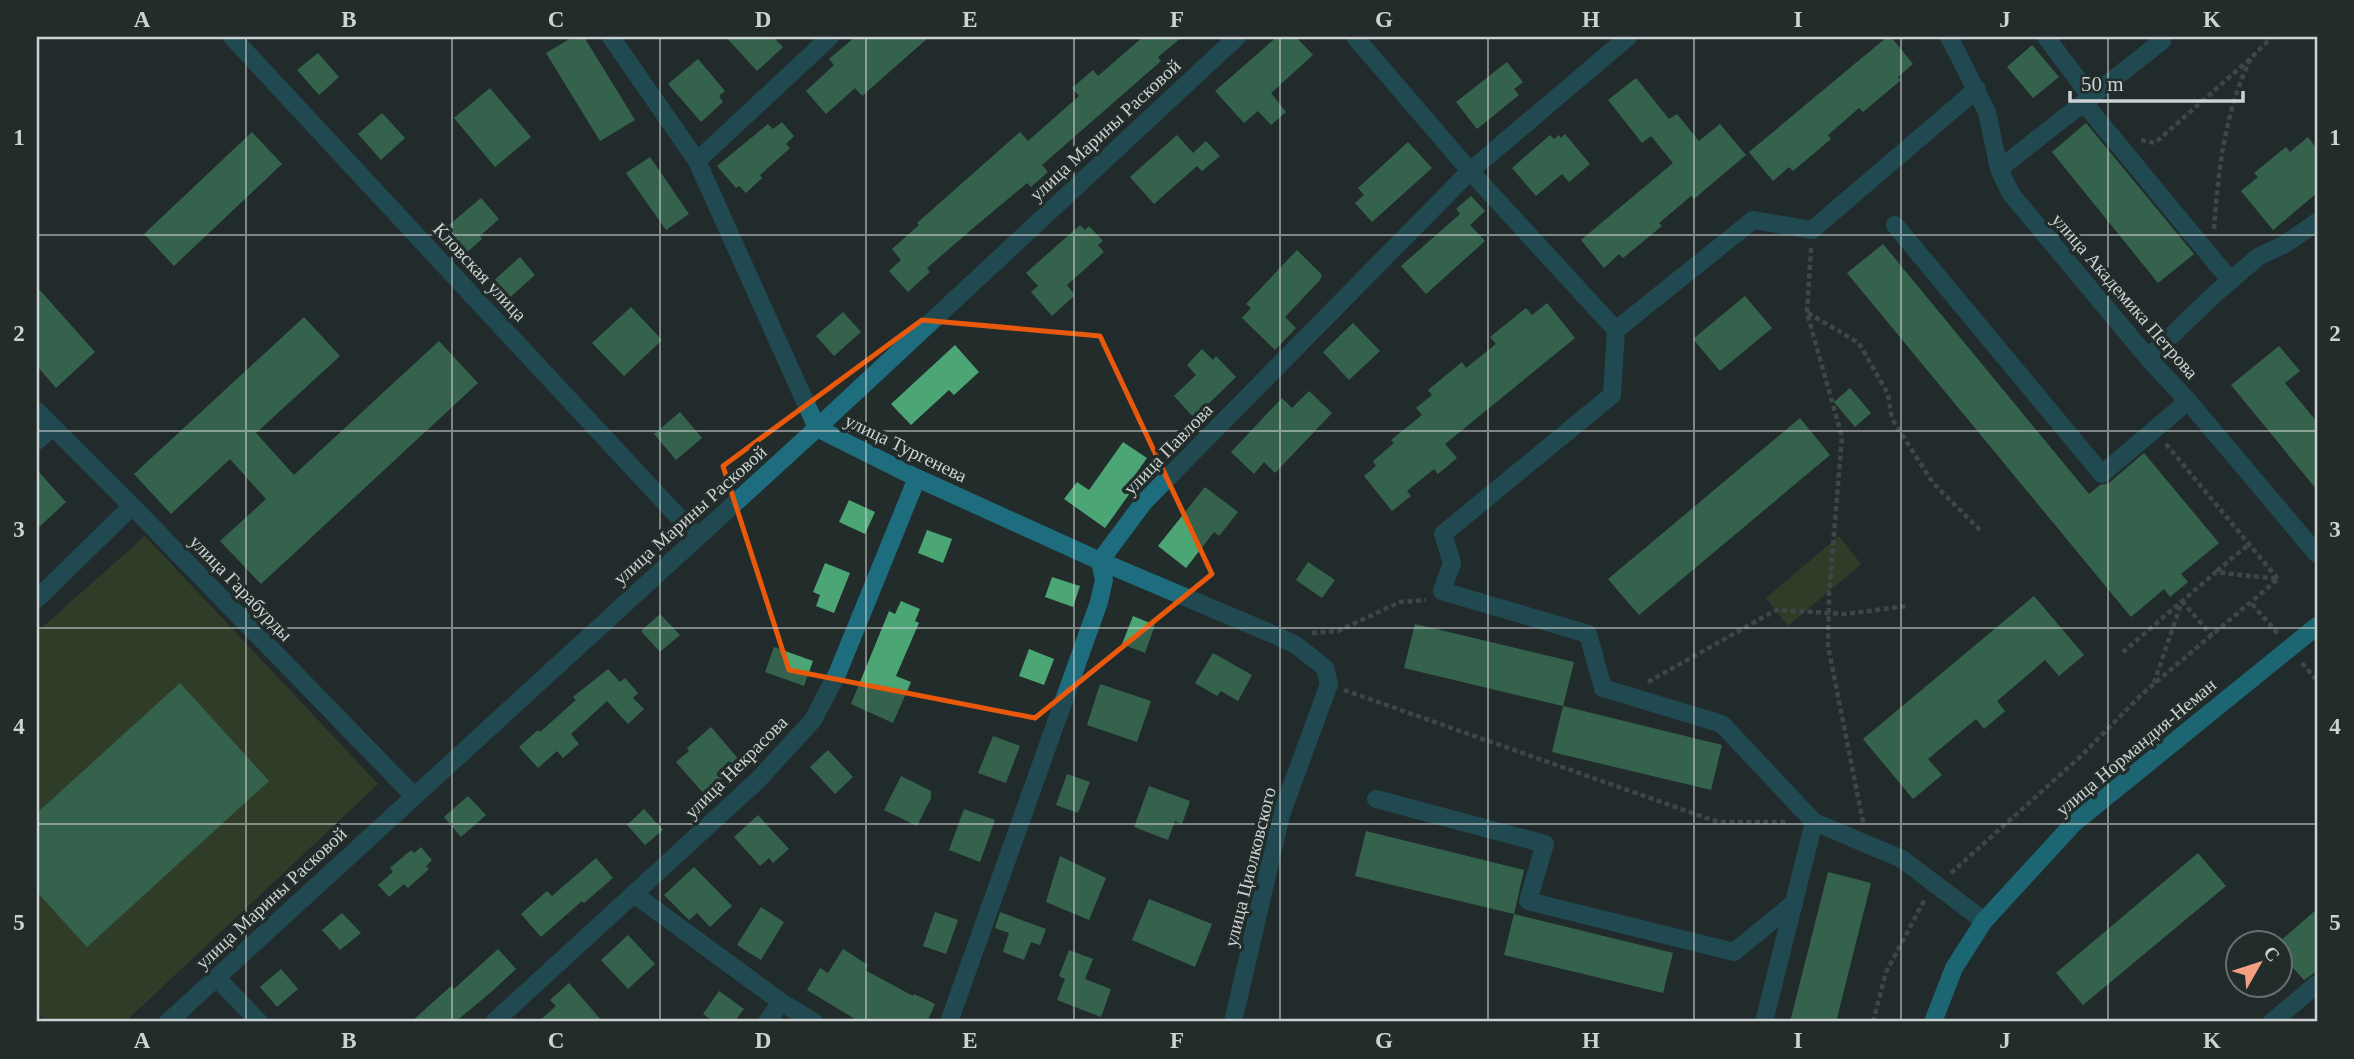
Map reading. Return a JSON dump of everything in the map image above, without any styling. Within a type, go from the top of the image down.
[{"type":"main road","name":"улица Нормандия-Неман","points":[[1933,1022],[1954,968],[1984,921],[2074,823],[2317,626]]},
{"type":"street","name":"Кловская улица","points":[[233,37],[697,537]]},
{"type":"street","name":"улица Тургенева","points":[[611,37],[696,161],[817,428],[917,478],[1100,561],[1296,645],[1325,668],[1329,684]]},
{"type":"street","points":[[696,161],[830,37]]},
{"type":"street","name":"улица Марины Расковой","points":[[168,1022],[817,428],[1237,37]]},
{"type":"street","points":[[1355,37],[1470,171],[1616,330],[1612,395],[1443,534],[1452,563],[1442,592],[1588,634],[1603,688],[1722,724],[1814,822],[1902,859],[1984,921]]},
{"type":"street","name":"улица Павлова","points":[[1100,561],[1144,502],[1470,171],[1628,37]]},
{"type":"street","name":"улица Академика Петрова","points":[[1949,37],[1987,112],[1999,169],[2011,194],[2317,554]]},
{"type":"street","points":[[2046,37],[2109,134],[2230,280]]},
{"type":"street","points":[[1999,169],[2162,41],[2162,37]]},
{"type":"street","points":[[1616,330],[1754,220],[1812,230],[1977,89]]},
{"type":"street","points":[[2148,358],[2258,257],[2285,244],[2317,222]]},
{"type":"street","points":[[1895,225],[2102,474],[2188,401]]},
{"type":"street","name":"улица Гарабурды","points":[[37,411],[414,796]]},
{"type":"street","points":[[37,441],[52,428]]},
{"type":"street","name":"улица Некрасова","points":[[494,1022],[758,780],[813,720],[838,672],[917,478]]},
{"type":"street","points":[[37,599],[132,506]]},
{"type":"street","points":[[949,1022],[1099,602],[1104,580],[1100,561]]},
{"type":"street","name":"улица Циолковского","points":[[1233,1022],[1281,815],[1329,684]]},
{"type":"street","points":[[1376,799],[1545,844],[1528,901],[1554,908],[1734,952],[1794,903]]},
{"type":"street","points":[[1764,1022],[1814,822]]},
{"type":"street","points":[[634,894],[781,1002],[814,1022]]},
{"type":"street","points":[[216,978],[259,1022]]},
{"type":"street","points":[[2272,1022],[2317,984]]},
{"type":"street","points":[[767,1022],[781,1002]]},
{"type":"path","points":[[2109,134],[2155,143],[2272,37]]},
{"type":"path","points":[[2212,258],[2218,169],[2240,79],[2251,58]]},
{"type":"path","points":[[1812,230],[1807,313],[1842,437],[1828,646],[1868,844]]},
{"type":"path","points":[[1807,313],[1859,343],[1888,394],[1892,418],[1933,482],[1982,532]]},
{"type":"path","points":[[2155,430],[2278,579]]},
{"type":"path","points":[[2123,652],[2248,544]]},
{"type":"path","points":[[2216,572],[2278,579]]},
{"type":"path","points":[[1873,1022],[1886,972],[1930,891],[2080,757],[2154,684],[2252,604],[2278,579]]},
{"type":"path","points":[[1277,636],[1338,631],[1400,602],[1431,599],[1442,592]]},
{"type":"path","points":[[2182,601],[2212,636]]},
{"type":"path","points":[[2154,684],[2182,601]]},
{"type":"path","points":[[2252,604],[2290,648]]},
{"type":"path","points":[[1626,695],[1776,610],[1845,614],[1908,606]]},
{"type":"path","points":[[1329,684],[1718,822],[1814,822]]},
{"type":"highlighted area","points":[[922,320],[1100,336],[1212,574],[1035,718],[789,670],[723,466]]},
{"type":"green space","points":[[145,536],[378,784],[125,1022],[47,1022],[37,1011],[37,632]]},
{"type":"green space","points":[[1839,536],[1861,564],[1788,626],[1766,598]]},
{"type":"building","points":[[573,37],[584,37],[635,120],[600,141],[546,53]]},
{"type":"building","points":[[726,37],[773,37],[783,47],[757,71]]},
{"type":"building","points":[[855,37],[929,37],[862,96],[855,88],[826,114],[806,91],[834,65],[829,59]]},
{"type":"building","points":[[1143,37],[1182,37],[1158,57],[1161,61],[1042,165],[1048,172],[1031,187],[1027,183],[972,229],[927,268],[930,272],[908,292],[889,271],[901,260],[892,249],[919,225],[917,223],[1020,132],[1028,141],[1079,96],[1072,88],[1093,70],[1098,76]]},
{"type":"building","points":[[1277,37],[1296,37],[1313,55],[1271,93],[1286,112],[1271,125],[1258,111],[1244,123],[1215,91]]},
{"type":"building","points":[[1887,37],[1891,37],[1913,64],[1898,77],[1901,80],[1863,112],[1859,108],[1828,135],[1831,139],[1793,171],[1789,167],[1773,181],[1749,152]]},
{"type":"building","points":[[2032,45],[2059,77],[2033,98],[2007,67]]},
{"type":"building","points":[[318,53],[339,77],[319,95],[297,70]]},
{"type":"building","points":[[698,59],[725,91],[719,96],[723,102],[701,122],[668,84]]},
{"type":"building","points":[[1507,62],[1523,82],[1514,89],[1519,95],[1477,129],[1456,102]]},
{"type":"building","points":[[1636,78],[1669,119],[1677,114],[1699,141],[1720,124],[1746,155],[1694,199],[1691,196],[1659,223],[1662,226],[1623,258],[1619,254],[1604,268],[1581,240],[1673,163],[1651,136],[1642,143],[1608,100]]},
{"type":"building","points":[[490,88],[531,137],[495,167],[454,118]]},
{"type":"building","points":[[382,113],[405,138],[381,160],[358,134]]},
{"type":"building","points":[[782,122],[794,136],[786,144],[790,148],[760,175],[762,178],[746,193],[739,186],[736,188],[717,166],[768,124],[773,129]]},
{"type":"building","points":[[2086,123],[2194,254],[2158,283],[2052,152]]},
{"type":"building","points":[[252,132],[282,164],[174,266],[144,234]]},
{"type":"building","points":[[1565,134],[1590,164],[1569,182],[1562,174],[1536,196],[1512,168],[1550,135],[1554,139]]},
{"type":"building","points":[[1177,135],[1193,153],[1206,141],[1220,156],[1202,171],[1197,166],[1154,204],[1130,177]]},
{"type":"building","points":[[2308,137],[2317,149],[2317,193],[2273,230],[2241,191],[2258,177],[2254,173],[2286,147],[2290,152]]},
{"type":"building","points":[[1408,142],[1432,168],[1372,222],[1355,203],[1364,195],[1358,188]]},
{"type":"building","points":[[650,157],[689,214],[666,230],[626,173]]},
{"type":"building","points":[[1471,196],[1485,211],[1470,225],[1485,241],[1426,294],[1401,266],[1460,214],[1456,209]]},
{"type":"building","points":[[481,198],[499,219],[464,255],[443,230]]},
{"type":"building","points":[[1080,225],[1085,230],[1089,226],[1103,241],[1098,245],[1104,252],[1067,285],[1075,295],[1052,316],[1031,292],[1038,286],[1026,273]]},
{"type":"building","points":[[1883,244],[2089,494],[2100,485],[2109,483],[2144,453],[2219,543],[2181,574],[2188,582],[2170,597],[2164,589],[2131,617],[1847,273]]},
{"type":"building","points":[[1297,250],[1322,275],[1285,317],[1296,328],[1275,350],[1242,318],[1251,308],[1246,304]]},
{"type":"building","points":[[520,257],[535,275],[507,300],[491,283]]},
{"type":"building","points":[[37,287],[95,352],[56,388],[37,366]]},
{"type":"building","points":[[1745,296],[1772,328],[1720,371],[1693,339]]},
{"type":"building","points":[[1547,303],[1575,338],[1445,444],[1457,458],[1438,474],[1434,469],[1407,491],[1411,496],[1392,511],[1364,476],[1376,466],[1373,461],[1394,443],[1391,440],[1422,415],[1416,408],[1432,395],[1428,390],[1462,362],[1466,368],[1496,344],[1490,337],[1526,308],[1532,315]]},
{"type":"building","points":[[631,307],[662,340],[624,376],[592,343]]},
{"type":"building","points":[[843,312],[861,332],[834,356],[816,336]]},
{"type":"building","points":[[304,317],[340,356],[256,433],[294,475],[439,341],[478,383],[261,584],[220,541],[266,499],[230,459],[171,514],[134,474]]},
{"type":"building","points":[[1353,323],[1380,351],[1349,380],[1323,352]]},
{"type":"building","points":[[955,345],[979,372],[954,395],[949,390],[911,425],[891,404]]},
{"type":"building","points":[[2279,346],[2300,371],[2285,383],[2317,422],[2317,490],[2231,385]]},
{"type":"building","points":[[1202,349],[1213,360],[1216,356],[1236,377],[1194,418],[1174,396],[1196,375],[1187,365]]},
{"type":"building","points":[[1850,388],[1871,413],[1855,427],[1834,402]]},
{"type":"building","points":[[1309,391],[1332,413],[1275,473],[1264,462],[1254,474],[1231,452],[1282,398],[1292,408]]},
{"type":"building","points":[[680,412],[702,438],[676,460],[654,434]]},
{"type":"building","points":[[1800,418],[1830,455],[1639,615],[1608,579]]},
{"type":"building","points":[[1123,442],[1147,458],[1133,478],[1138,482],[1105,528],[1064,499],[1077,482],[1089,490]]},
{"type":"building","points":[[37,470],[66,502],[37,529]]},
{"type":"building","points":[[1205,487],[1238,512],[1219,536],[1214,532],[1186,568],[1158,546]]},
{"type":"building","points":[[849,500],[875,512],[865,534],[839,522]]},
{"type":"building","points":[[927,530],[952,539],[943,563],[918,553]]},
{"type":"building","points":[[1308,562],[1335,580],[1322,598],[1296,580]]},
{"type":"building","points":[[825,563],[850,573],[834,613],[816,606],[820,595],[813,592]]},
{"type":"building","points":[[1052,577],[1080,586],[1073,607],[1045,597]]},
{"type":"building","points":[[2034,596],[2084,655],[2059,676],[2045,660],[1997,701],[2005,711],[1984,729],[1976,719],[1928,759],[1942,775],[1913,799],[1863,739]]},
{"type":"building","points":[[901,601],[920,609],[915,621],[919,623],[896,676],[911,682],[893,723],[851,704],[889,611],[895,614]]},
{"type":"building","points":[[660,614],[680,635],[660,652],[641,631]]},
{"type":"building","points":[[1133,616],[1155,625],[1145,653],[1122,644]]},
{"type":"building","points":[[1415,624],[1574,662],[1563,706],[1404,668]]},
{"type":"building","points":[[774,647],[813,661],[804,686],[765,672]]},
{"type":"building","points":[[1029,649],[1054,659],[1044,685],[1019,676]]},
{"type":"building","points":[[1213,653],[1252,675],[1238,701],[1221,691],[1217,696],[1195,683]]},
{"type":"building","points":[[608,669],[620,682],[625,678],[638,693],[633,698],[644,709],[628,724],[607,701],[571,734],[579,744],[563,758],[557,751],[538,768],[519,747],[538,730],[540,732],[576,700],[573,697]]},
{"type":"building","points":[[180,683],[269,781],[87,947],[37,892],[37,813]]},
{"type":"building","points":[[1100,684],[1151,701],[1137,742],[1087,725]]},
{"type":"building","points":[[1563,706],[1722,745],[1711,790],[1552,752]]},
{"type":"building","points":[[711,727],[741,762],[704,794],[676,762],[689,751],[687,748]]},
{"type":"building","points":[[993,736],[1020,746],[1006,783],[978,773]]},
{"type":"building","points":[[828,750],[853,777],[835,794],[810,767]]},
{"type":"building","points":[[1067,774],[1090,782],[1078,813],[1056,805]]},
{"type":"building","points":[[901,776],[931,791],[931,798],[917,826],[884,810]]},
{"type":"building","points":[[1149,786],[1190,801],[1182,824],[1175,821],[1168,840],[1134,827]]},
{"type":"building","points":[[468,796],[486,815],[461,837],[444,817]]},
{"type":"building","points":[[644,809],[663,830],[645,845],[627,825]]},
{"type":"building","points":[[964,809],[995,820],[980,862],[949,850]]},
{"type":"building","points":[[758,815],[789,849],[773,863],[769,858],[760,866],[734,837]]},
{"type":"building","points":[[1366,831],[1524,870],[1514,914],[1355,876]]},
{"type":"building","points":[[421,847],[432,860],[426,866],[429,869],[408,888],[404,884],[389,897],[378,885],[393,872],[390,868],[411,850],[414,853]]},
{"type":"building","points":[[2198,853],[2226,886],[2083,1005],[2056,973]]},
{"type":"building","points":[[1060,856],[1106,878],[1089,920],[1046,902]]},
{"type":"building","points":[[596,858],[613,878],[541,937],[521,914],[547,891],[552,896]]},
{"type":"building","points":[[694,867],[732,906],[710,927],[697,913],[689,920],[664,895]]},
{"type":"building","points":[[1828,872],[1871,883],[1836,1022],[1790,1022]]},
{"type":"building","points":[[1149,899],[1212,924],[1195,967],[1132,940]]},
{"type":"building","points":[[761,907],[784,922],[761,960],[737,945]]},
{"type":"building","points":[[2317,909],[2317,971],[2304,980],[2294,969],[2293,930]]},
{"type":"building","points":[[935,912],[958,920],[946,954],[923,946]]},
{"type":"building","points":[[1000,912],[1046,929],[1040,945],[1031,942],[1024,960],[1003,952],[1009,933],[995,928]]},
{"type":"building","points":[[342,913],[361,933],[340,950],[322,930]]},
{"type":"building","points":[[1514,914],[1673,953],[1663,993],[1504,955]]},
{"type":"building","points":[[628,935],[655,964],[628,989],[601,960]]},
{"type":"building","points":[[498,949],[516,969],[490,993],[455,1022],[411,1022],[451,986],[454,989]]},
{"type":"building","points":[[843,949],[868,965],[865,970],[913,996],[914,994],[935,1004],[927,1022],[860,1022],[807,990],[820,968],[828,973]]},
{"type":"building","points":[[1069,950],[1093,959],[1085,979],[1111,989],[1101,1017],[1057,1000],[1065,979],[1059,976]]},
{"type":"building","points":[[281,969],[298,989],[277,1007],[260,987]]},
{"type":"building","points":[[569,983],[603,1022],[538,1022],[556,1006],[550,1000]]},
{"type":"building","points":[[719,991],[744,1009],[734,1022],[714,1022],[703,1014]]}]
